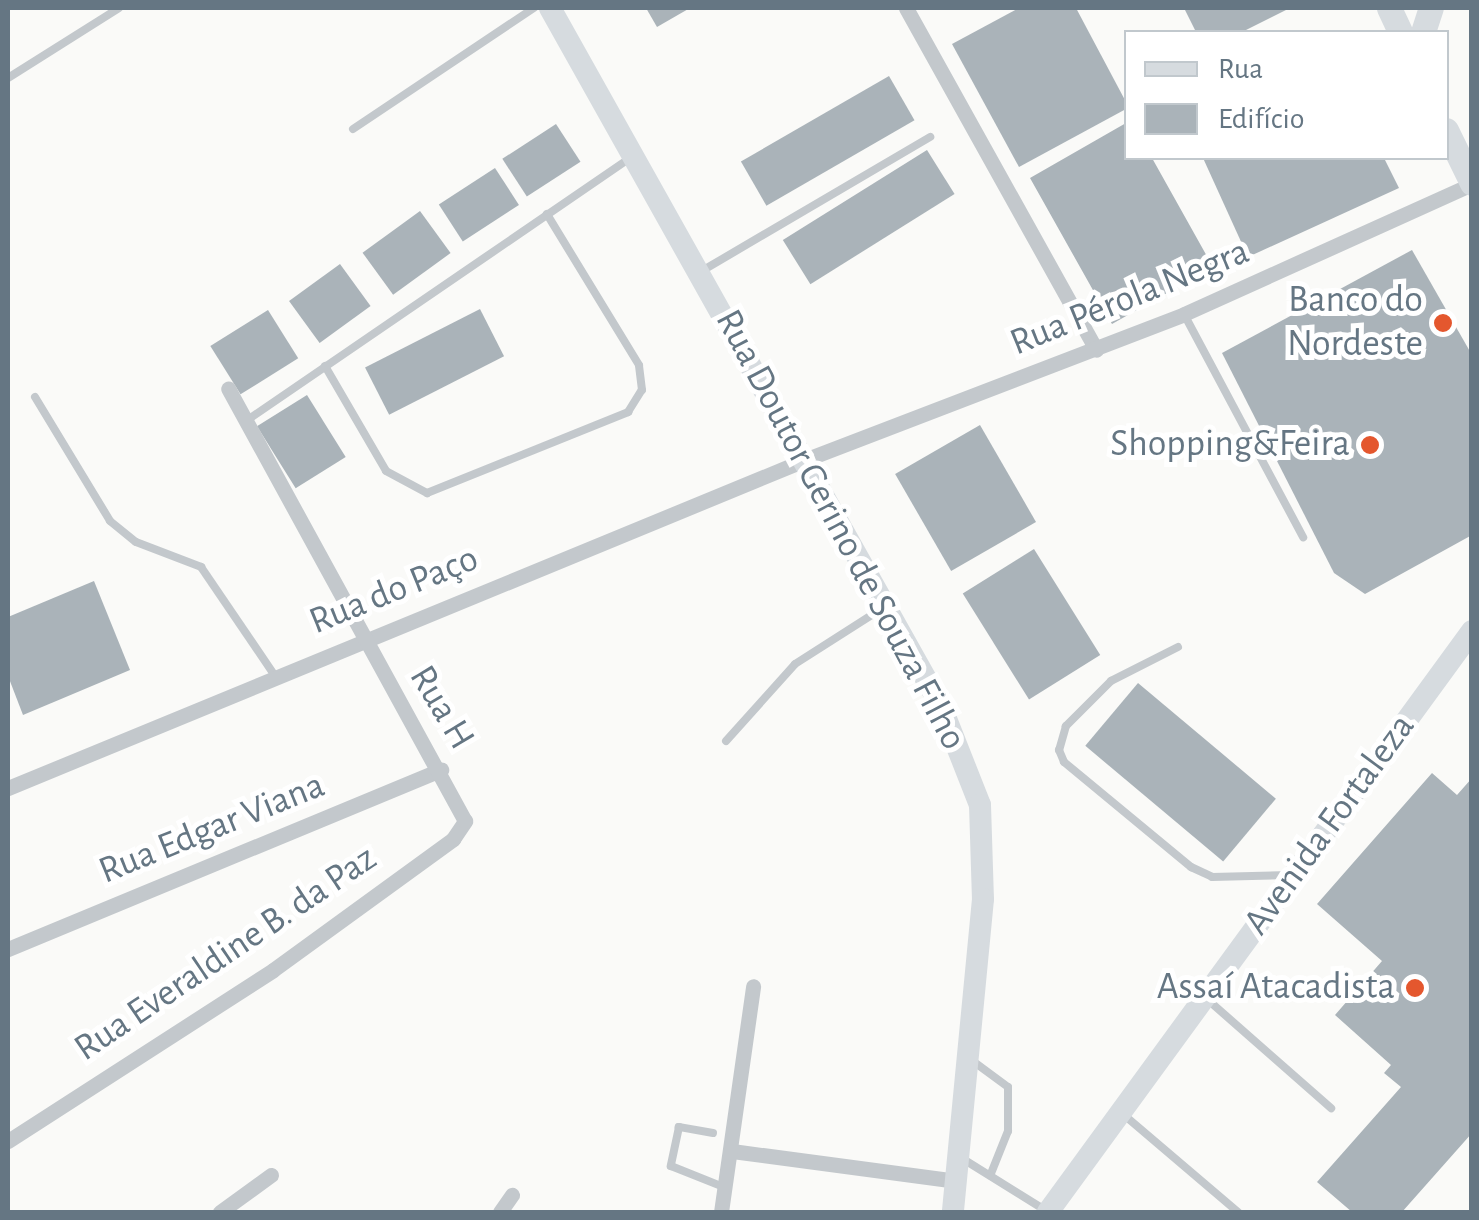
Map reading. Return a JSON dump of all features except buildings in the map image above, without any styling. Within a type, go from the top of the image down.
[{"type":"highway","points":[[1449,134],[1466,156],[1472,184]]},
{"type":"main road","name":"Rua Doutor Gerino de Souza Filho","points":[[550,8],[808,459],[941,706],[980,805],[983,899],[953,1212]]},
{"type":"main road","name":"Avenida Fortaleza","points":[[1048,1212],[1472,632]]},
{"type":"street","points":[[913,10],[1096,350]]},
{"type":"street","name":"Rua Pérola Negra","points":[[808,459],[1184,314],[1472,184]]},
{"type":"street","name":"Rua H","points":[[228,388],[362,639],[463,810]]},
{"type":"street","name":"Rua do Paço","points":[[8,788],[362,639],[808,459]]},
{"type":"street","name":"Rua Edgar Viana","points":[[8,949],[441,770]]},
{"type":"street","name":"Rua Everaldine B. da Paz","points":[[10,1136],[288,959],[452,839],[463,828],[463,810]]},
{"type":"street","points":[[721,1212],[753,986]]},
{"type":"street","points":[[732,1152],[957,1181]]},
{"type":"street","points":[[220,1212],[272,1175]]},
{"type":"street","points":[[500,1212],[512,1195]]},
{"type":"lane","points":[[8,78],[119,8]]},
{"type":"lane","points":[[353,129],[534,8]]},
{"type":"lane","points":[[700,272],[930,137]]},
{"type":"lane","points":[[246,420],[632,156]]},
{"type":"lane","points":[[325,366],[386,470],[427,493],[628,412],[642,390],[639,365],[547,214]]},
{"type":"lane","points":[[1184,314],[1302,537]]},
{"type":"lane","points":[[35,397],[110,521],[136,542],[201,567],[275,676]]},
{"type":"lane","points":[[726,740],[796,664],[887,606]]},
{"type":"lane","points":[[1178,647],[1111,681],[1066,726],[1058,750],[1064,762],[1192,868],[1212,877],[1294,874]]},
{"type":"lane","points":[[1205,997],[1331,1108]]},
{"type":"lane","points":[[968,1058],[1008,1087],[1008,1131],[990,1176]]},
{"type":"lane","points":[[1120,1112],[1238,1212]]},
{"type":"lane","points":[[714,1133],[679,1127],[670,1166],[726,1188]]},
{"type":"lane","points":[[959,1157],[1048,1212]]},
{"type":"place","name":"Banco do Nordeste","points":[[1443,323]]},
{"type":"place","name":"Shopping&Feira","points":[[1370,445]]},
{"type":"place","name":"Assaí Atacadista","points":[[1415,988]]}]
